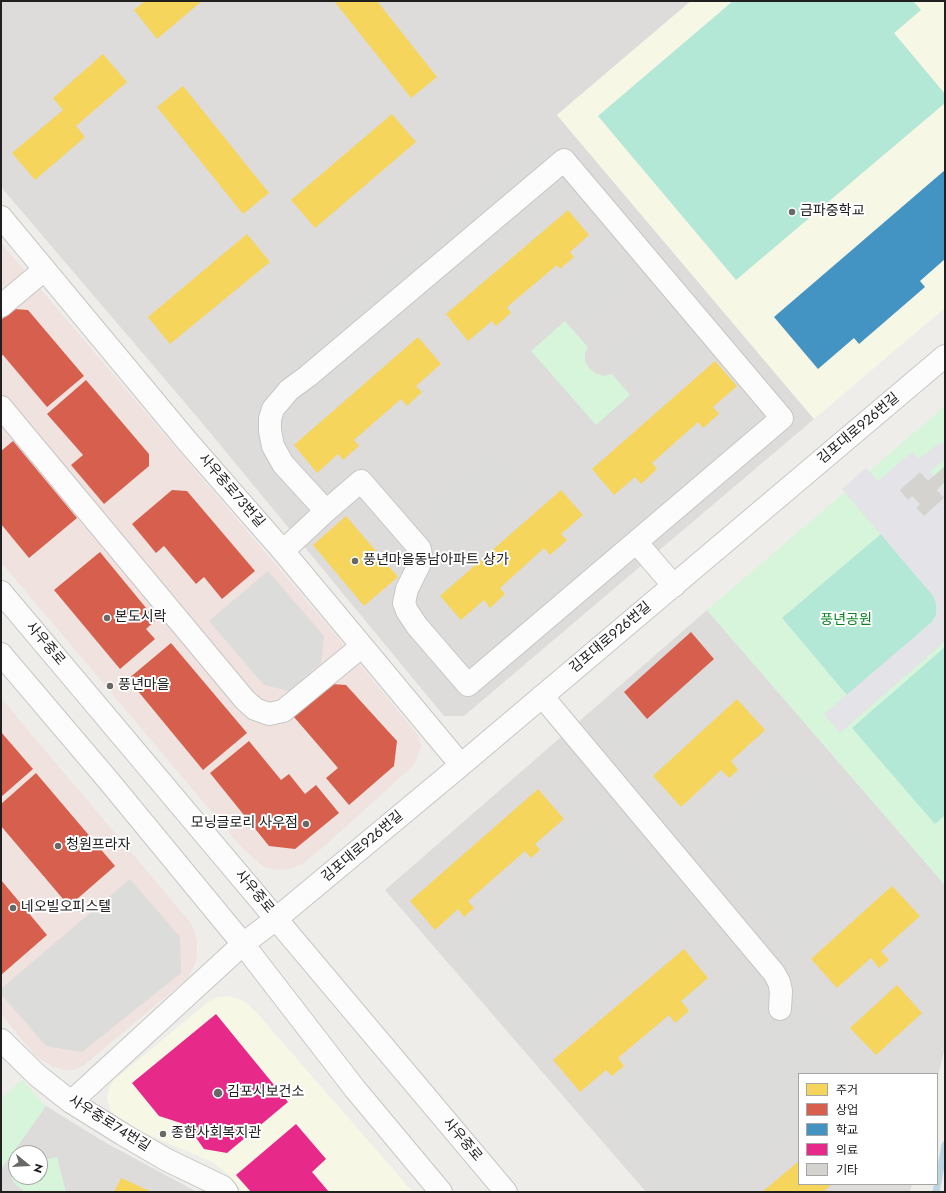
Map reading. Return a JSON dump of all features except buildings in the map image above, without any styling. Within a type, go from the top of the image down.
[{"type":"street","points":[[283,551],[361,481],[420,549],[421,557],[419,565],[407,589],[404,603],[407,611],[417,626],[468,685],[782,418],[564,160],[289,390],[273,409],[270,419],[270,431],[273,446],[283,464],[326,511]]},
{"type":"street","name":"사우중로73번길","points":[[1,217],[187,441],[283,551],[361,647],[461,765]]},
{"type":"street","points":[[1,306],[44,270]]},
{"type":"street","name":"김포대로926번길","points":[[71,1102],[243,944],[276,919],[461,765],[945,356]]},
{"type":"street","points":[[1,407],[245,700],[255,709],[269,714],[283,711],[361,647]]},
{"type":"street","points":[[636,542],[674,586]]},
{"type":"street","name":"사우중로","points":[[1,592],[506,1192]]},
{"type":"street","points":[[1,654],[113,786],[243,944],[355,1088],[441,1192]]},
{"type":"street","points":[[542,696],[774,973],[779,982],[781,991],[780,1008]]},
{"type":"street","name":"사우중로74번길","points":[[1,1040],[38,1076],[71,1102],[124,1135],[224,1190]]},
{"type":"shaded area","points":[[1,1],[691,1],[557,115],[814,419],[464,716],[444,716],[198,418],[1,187]]},
{"type":"shaded area","name":"금파중학교","points":[[691,1],[945,1],[945,308],[814,419],[557,115]]},
{"type":"shaded area","points":[[537,143],[571,185],[435,301],[426,291],[400,314],[407,322],[320,396],[287,357]]},
{"type":"shaded area","points":[[1,243],[334,633],[419,737],[421,747],[414,765],[321,849],[302,864],[293,868],[282,870],[272,869],[263,866],[243,849],[1,562]]},
{"type":"shaded area","points":[[605,249],[633,282],[582,327],[554,294]]},
{"type":"shaded area","points":[[670,302],[705,344],[643,396],[608,354]]},
{"type":"shaded area","points":[[751,409],[772,436],[513,656],[491,631],[599,539],[611,553],[643,526],[630,512]]},
{"type":"shaded area","points":[[945,441],[945,459],[930,471],[934,476],[928,481],[920,472],[900,490],[908,499],[912,496],[920,504],[916,508],[924,516],[944,498],[937,490],[942,485],[945,489],[945,641],[840,733],[824,714],[932,622],[936,615],[937,609],[934,597],[842,489],[866,468],[878,481],[912,452],[919,459],[937,445]]},
{"type":"shaded area","points":[[494,451],[528,491],[460,549],[426,510]]},
{"type":"shaded area","points":[[268,571],[324,636],[321,663],[289,691],[264,685],[209,621]]},
{"type":"shaded area","points":[[707,610],[945,885],[945,1047],[938,1076],[938,1073],[798,1073],[798,1185],[912,1185],[910,1192],[646,1192],[385,890]]},
{"type":"shaded area","points":[[1,698],[189,921],[195,932],[197,944],[196,961],[188,978],[83,1066],[73,1070],[64,1070],[54,1067],[34,1054],[1,1014]]},
{"type":"shaded area","points":[[619,714],[642,743],[626,756],[602,728]]},
{"type":"shaded area","points":[[785,772],[798,786],[809,776],[891,869],[797,953],[702,846]]},
{"type":"shaded area","points":[[598,824],[644,878],[660,865],[697,909],[532,1050],[462,968],[479,953],[465,937]]},
{"type":"shaded area","points":[[130,879],[180,937],[181,973],[82,1052],[46,1046],[1,994],[1,989]]},
{"type":"shaded area","points":[[753,973],[787,1012],[807,996],[855,1053],[842,1064],[850,1073],[798,1073],[798,1126],[721,1192],[662,1192],[607,1128],[623,1114],[608,1097]]},
{"type":"shaded area","name":"김포시보건소","points":[[228,996],[247,1003],[257,1013],[413,1192],[243,1192],[228,1174],[212,1162],[132,1128],[118,1118],[110,1109],[107,1099],[109,1088],[115,1079],[207,1003],[218,997]]},
{"type":"shaded area","points":[[46,1106],[106,1143],[197,1192],[1,1192],[1,1169],[8,1159],[8,1185],[48,1185],[48,1145],[18,1145]]},
{"type":"green space","points":[[733,1],[913,1],[921,10],[894,33],[945,94],[945,103],[736,280],[598,116]]},
{"type":"green space","points":[[565,321],[588,347],[585,353],[585,362],[590,369],[597,374],[604,376],[612,374],[630,395],[596,425],[531,351]]},
{"type":"green space","name":"풍년공원","points":[[945,406],[945,885],[707,610]]},
{"type":"green space","points":[[881,534],[934,597],[937,604],[936,615],[932,622],[847,695],[782,618]]},
{"type":"green space","points":[[945,647],[945,815],[935,824],[852,728]]},
{"type":"green space","points":[[22,1080],[46,1106],[18,1145],[8,1145],[8,1159],[1,1169],[1,1099]]},
{"type":"green space","points":[[57,1157],[66,1192],[25,1192],[16,1185],[48,1185],[48,1159]]},
{"type":"waterway","points":[[938,1182],[945,1145]]},
{"type":"waterway","points":[[936,1192],[937,1185]]},
{"type":"place","name":"금파중학교","points":[[792,212]]},
{"type":"place","name":"풍년마을동남아파트 상가","points":[[355,561]]},
{"type":"place","name":"본도시락","points":[[107,618]]},
{"type":"place","name":"풍년마을","points":[[110,686]]},
{"type":"place","name":"모닝글로리 사우점","points":[[306,824]]},
{"type":"place","name":"청원프라자","points":[[58,846]]},
{"type":"place","name":"네오빌오피스텔","points":[[13,908]]},
{"type":"place","name":"김포시보건소","points":[[218,1093]]},
{"type":"place","name":"종합사회복지관","points":[[163,1134]]}]
